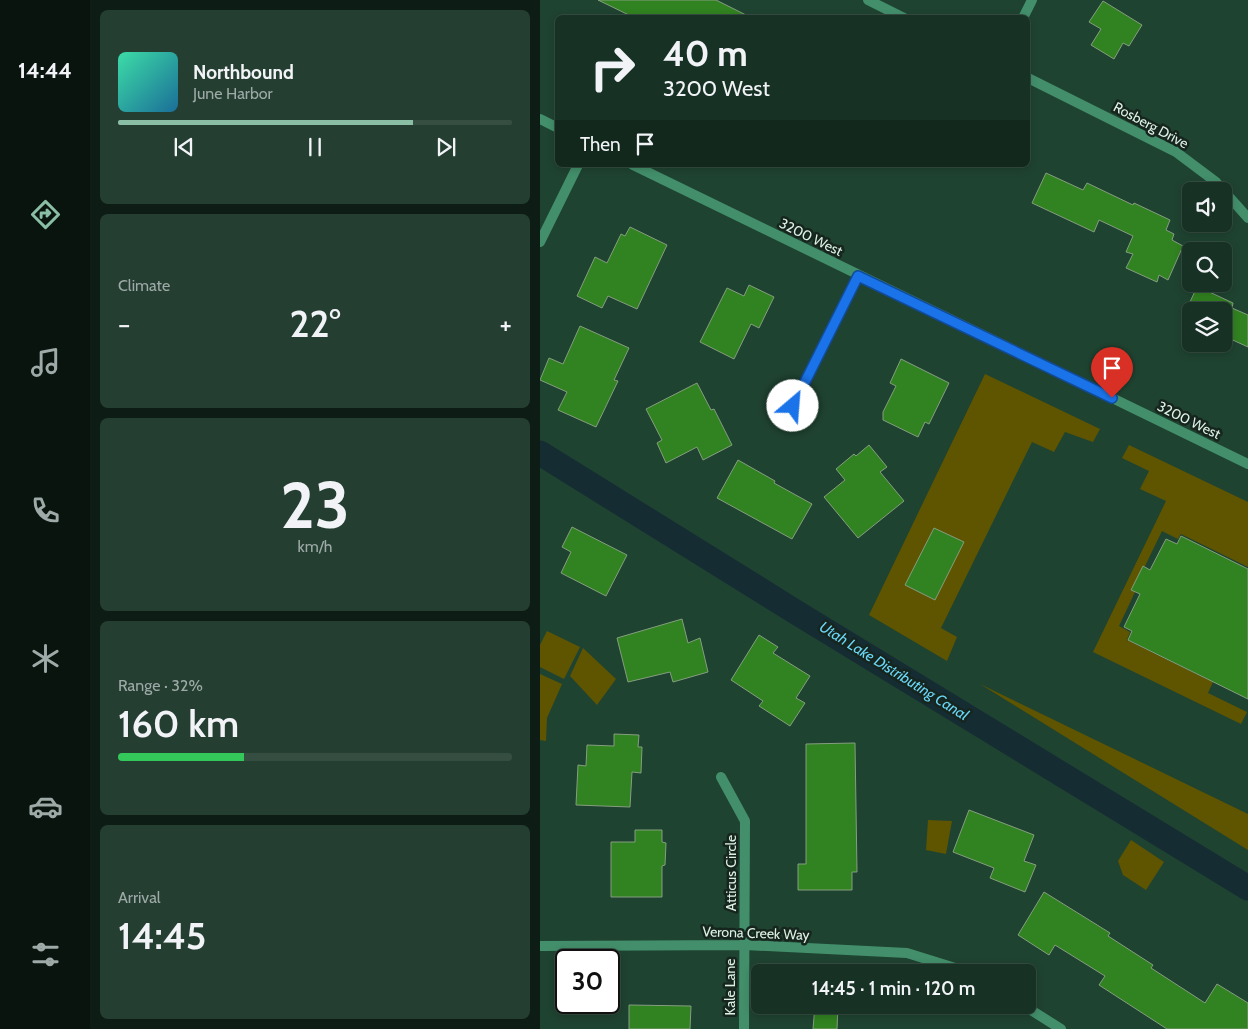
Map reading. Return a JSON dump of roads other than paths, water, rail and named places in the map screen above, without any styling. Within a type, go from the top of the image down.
[{"type":"street","points":[[868,0],[898,15]]},
{"type":"street","points":[[1024,15],[1032,0]]},
{"type":"street","name":"Rosberg Drive","points":[[1030,79],[1176,152],[1216,182],[1248,218]]},
{"type":"street","points":[[540,120],[555,127]]},
{"type":"street","points":[[540,242],[577,167]]},
{"type":"street","name":"3200 West","points":[[636,167],[1248,464]]},
{"type":"street","points":[[793,406],[858,276]]},
{"type":"street","name":"Atticus Circle","points":[[721,778],[745,821],[744,945]]},
{"type":"street","name":"Verona Creek Way","points":[[540,946],[744,945],[907,953],[942,964]]},
{"type":"street","name":"Kale Lane","points":[[744,945],[744,1029]]},
{"type":"street","points":[[1036,1014],[1061,1029]]},
{"type":"waterway","name":"Utah Lake Distributing Canal","points":[[540,453],[794,611],[1248,888]]}]
